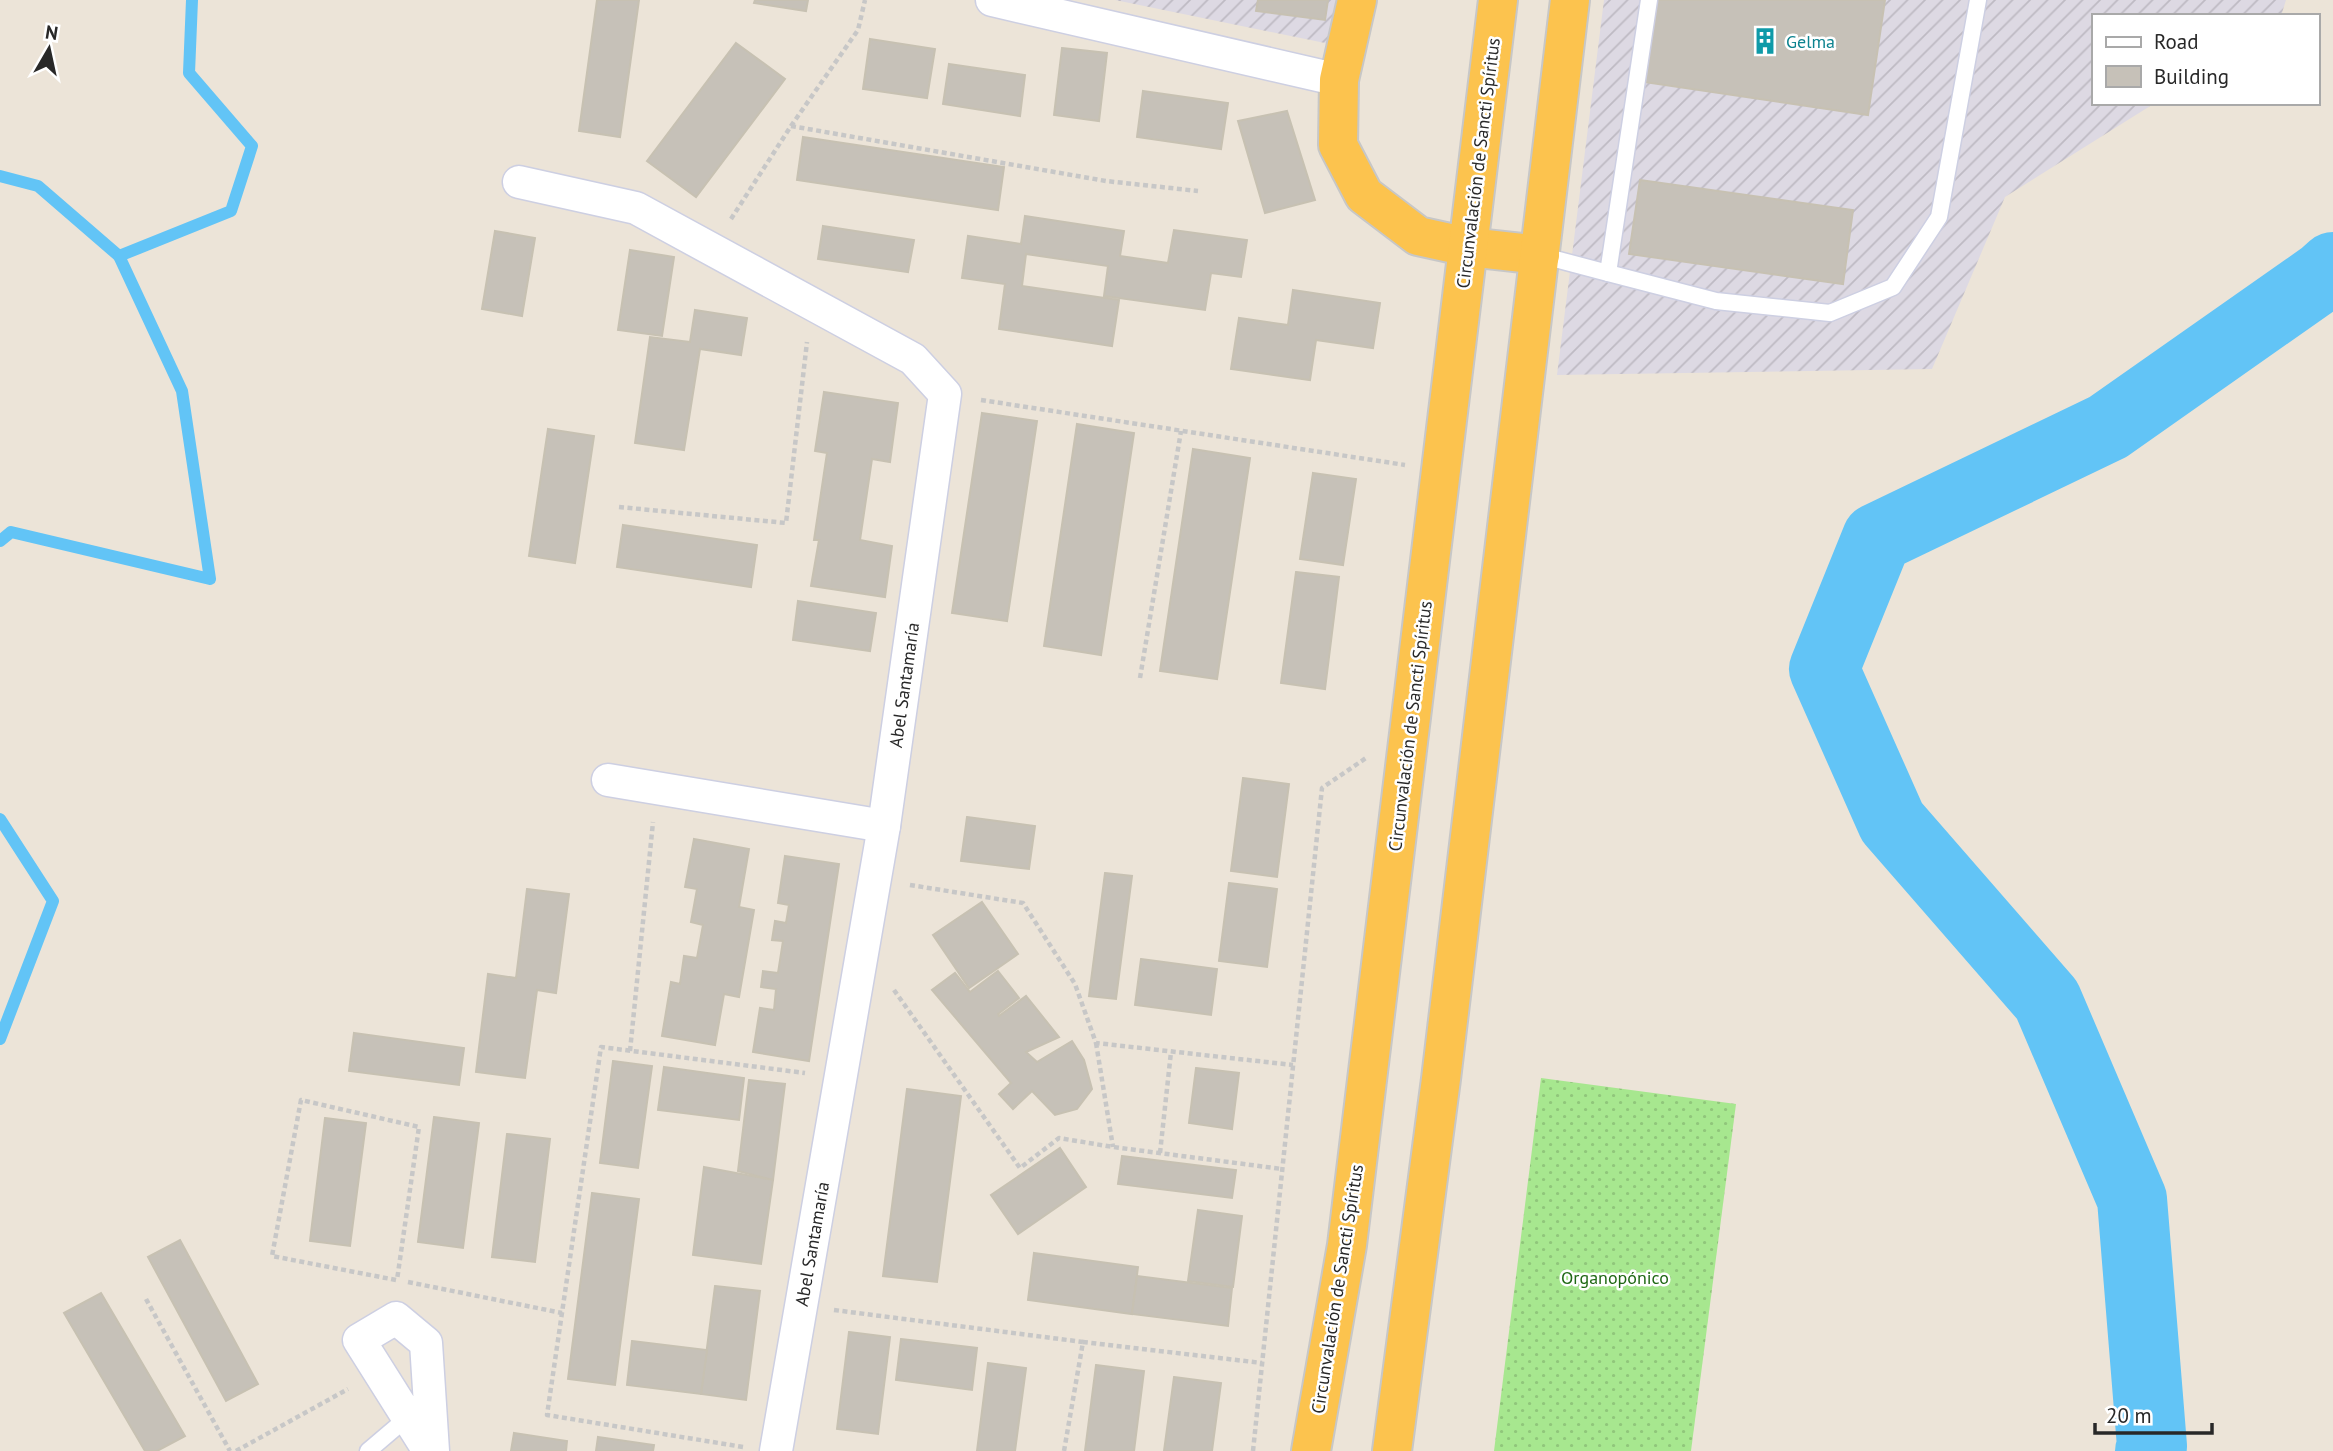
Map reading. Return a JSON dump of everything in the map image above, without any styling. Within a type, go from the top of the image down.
[{"type":"highway","points":[[1357,0],[1339,79],[1338,145],[1364,195],[1418,236],[1468,247],[1540,256]]},
{"type":"highway","name":"Circunvalación de Sancti Spíritus","points":[[1311,1451],[1347,1245],[1498,0]]},
{"type":"highway","points":[[1392,1451],[1441,1079],[1570,0]]},
{"type":"street","points":[[992,0],[1339,79]]},
{"type":"street","points":[[519,182],[636,208],[913,359],[945,394]]},
{"type":"street","name":"Abel Santamaría","points":[[764,1450],[802,1305],[884,826],[945,394]]},
{"type":"street","points":[[608,780],[884,826]]},
{"type":"street","points":[[396,1318],[426,1343],[431,1451],[359,1340],[396,1318]]},
{"type":"lane","points":[[1608,273],[1649,0]]},
{"type":"lane","points":[[1540,256],[1716,301],[1830,313],[1893,287],[1939,217],[1979,0]]},
{"type":"lane","points":[[368,1451],[408,1417]]},
{"type":"path","points":[[712,249],[791,126],[858,30],[865,0]]},
{"type":"path","points":[[791,126],[1106,181],[1198,191]]},
{"type":"path","points":[[619,507],[786,523],[811,303]]},
{"type":"path","points":[[945,394],[1441,471]]},
{"type":"path","points":[[1140,678],[1181,431]]},
{"type":"path","points":[[1253,1451],[1322,788],[1410,728]]},
{"type":"path","points":[[630,1051],[656,788]]},
{"type":"path","points":[[875,879],[1023,903],[1075,984],[1096,1043],[1114,1147]]},
{"type":"path","points":[[863,947],[1020,1168],[1059,1138],[1282,1168]]},
{"type":"path","points":[[1096,1043],[1293,1065]]},
{"type":"path","points":[[764,1450],[547,1415],[601,1048],[841,1077]]},
{"type":"path","points":[[1160,1153],[1171,1052]]},
{"type":"path","points":[[397,1280],[419,1127],[301,1100],[272,1256],[562,1313]]},
{"type":"path","points":[[146,1299],[230,1451]]},
{"type":"path","points":[[802,1305],[1262,1363]]},
{"type":"path","points":[[1064,1451],[1083,1342]]},
{"type":"path","points":[[236,1451],[379,1372]]},
{"type":"shaded area","points":[[1115,0],[1338,0],[1330,44]]},
{"type":"shaded area","points":[[1604,0],[2286,0],[2282,14],[2092,14],[2092,105],[2152,105],[2005,197],[1932,369],[1557,375]]},
{"type":"green space","name":"Organopónico","points":[[1541,1078],[1736,1104],[1691,1451],[1494,1451]]},
{"type":"building","points":[[597,0],[639,0],[620,137],[579,131]]},
{"type":"building","points":[[755,0],[808,0],[806,11],[754,3]]},
{"type":"building","points":[[1258,0],[1328,0],[1325,20],[1256,11]]},
{"type":"building","name":"Gelma","points":[[1656,0],[1885,0],[1868,115],[1644,82]]},
{"type":"building","points":[[870,39],[935,49],[927,98],[863,89]]},
{"type":"building","points":[[736,43],[785,79],[696,197],[647,161]]},
{"type":"building","points":[[1062,48],[1107,53],[1099,121],[1054,115]]},
{"type":"building","points":[[949,64],[1025,75],[1020,116],[943,104]]},
{"type":"building","points":[[1143,91],[1228,103],[1221,149],[1137,137]]},
{"type":"building","points":[[1287,111],[1315,200],[1265,213],[1238,121]]},
{"type":"building","points":[[803,137],[1004,167],[998,210],[797,180]]},
{"type":"building","points":[[1640,180],[1853,210],[1843,284],[1629,254]]},
{"type":"building","points":[[1025,216],[1124,231],[1120,256],[1168,263],[1174,230],[1247,240],[1241,277],[1211,273],[1205,310],[1104,296],[1108,266],[1026,254],[1022,286],[1119,300],[1112,346],[999,329],[1005,284],[962,278],[968,236],[1021,244]]},
{"type":"building","points":[[823,226],[914,240],[908,272],[818,259]]},
{"type":"building","points":[[495,231],[535,238],[522,316],[482,309]]},
{"type":"building","points":[[630,250],[674,257],[662,336],[618,330]]},
{"type":"building","points":[[1293,290],[1380,303],[1373,348],[1316,340],[1310,380],[1231,369],[1239,318],[1288,325]]},
{"type":"building","points":[[695,310],[747,318],[741,355],[700,349],[684,450],[635,443],[650,337],[690,342]]},
{"type":"building","points":[[824,392],[898,403],[890,462],[872,459],[860,540],[892,546],[885,597],[811,586],[819,540],[814,540],[827,453],[815,451]]},
{"type":"building","points":[[982,413],[1037,421],[1007,621],[952,613]]},
{"type":"building","points":[[1077,424],[1134,433],[1101,655],[1044,646]]},
{"type":"building","points":[[548,429],[594,436],[575,563],[529,556]]},
{"type":"building","points":[[1193,449],[1250,458],[1217,679],[1160,671]]},
{"type":"building","points":[[1313,473],[1356,479],[1343,565],[1300,559]]},
{"type":"building","points":[[623,525],[757,545],[751,587],[617,567]]},
{"type":"building","points":[[1296,572],[1339,577],[1325,689],[1281,683]]},
{"type":"building","points":[[798,601],[876,613],[870,651],[793,640]]},
{"type":"building","points":[[1243,778],[1289,784],[1277,877],[1231,871]]},
{"type":"building","points":[[967,817],[1035,826],[1029,869],[961,861]]},
{"type":"building","points":[[694,839],[749,849],[739,907],[754,910],[739,997],[724,994],[715,1045],[662,1036],[671,982],[680,984],[684,956],[697,958],[703,925],[691,922],[697,889],[685,887]]},
{"type":"building","points":[[785,856],[839,864],[809,1061],[753,1052],[760,1008],[774,1010],[776,989],[761,987],[763,971],[778,973],[783,941],[772,940],[775,921],[786,923],[789,905],[778,903]]},
{"type":"building","points":[[1105,873],[1132,876],[1116,999],[1089,996]]},
{"type":"building","points":[[1229,883],[1277,889],[1267,967],[1219,961]]},
{"type":"building","points":[[527,889],[569,894],[556,993],[537,990],[525,1078],[476,1072],[488,974],[516,978]]},
{"type":"building","points":[[982,902],[1018,954],[969,988],[933,935]]},
{"type":"building","points":[[1141,959],[1217,969],[1211,1015],[1135,1005]]},
{"type":"building","points":[[998,971],[1019,998],[998,1014],[999,1016],[1026,996],[1059,1037],[1026,1052],[1037,1062],[1072,1041],[1084,1060],[1092,1089],[1077,1109],[1055,1115],[1032,1091],[1013,1109],[999,1094],[1011,1083],[932,990],[955,973],[970,992]]},
{"type":"building","points":[[354,1033],[464,1048],[459,1085],[349,1071]]},
{"type":"building","points":[[613,1061],[652,1066],[638,1168],[600,1163]]},
{"type":"building","points":[[664,1067],[744,1078],[739,1120],[658,1110]]},
{"type":"building","points":[[1196,1068],[1239,1073],[1232,1129],[1189,1123]]},
{"type":"building","points":[[749,1080],[785,1084],[773,1180],[738,1171]]},
{"type":"building","points":[[907,1089],[961,1096],[937,1282],[883,1276]]},
{"type":"building","points":[[434,1117],[479,1123],[463,1248],[418,1242]]},
{"type":"building","points":[[325,1118],[366,1123],[350,1246],[310,1241]]},
{"type":"building","points":[[507,1134],[550,1139],[535,1262],[492,1257]]},
{"type":"building","points":[[1060,1148],[1086,1187],[1018,1234],[991,1195]]},
{"type":"building","points":[[1122,1156],[1236,1170],[1232,1198],[1118,1184]]},
{"type":"building","points":[[704,1167],[773,1180],[761,1264],[693,1255]]},
{"type":"building","points":[[592,1193],[639,1199],[615,1385],[568,1379]]},
{"type":"building","points":[[1198,1210],[1242,1216],[1233,1287],[1188,1281]]},
{"type":"building","points":[[180,1240],[258,1384],[226,1401],[148,1257]]},
{"type":"building","points":[[1034,1253],[1138,1267],[1132,1314],[1028,1300]]},
{"type":"building","points":[[1137,1276],[1232,1288],[1228,1326],[1132,1314]]},
{"type":"building","points":[[715,1286],[760,1291],[746,1400],[701,1394]]},
{"type":"building","points":[[101,1293],[185,1436],[157,1451],[145,1451],[64,1313]]},
{"type":"building","points":[[849,1332],[890,1337],[878,1434],[837,1429]]},
{"type":"building","points":[[901,1339],[977,1348],[972,1390],[896,1380]]},
{"type":"building","points":[[632,1341],[707,1350],[701,1394],[627,1385]]},
{"type":"building","points":[[988,1363],[1026,1368],[1015,1451],[977,1451]]},
{"type":"building","points":[[1096,1365],[1144,1371],[1134,1451],[1085,1451]]},
{"type":"building","points":[[1174,1377],[1221,1383],[1212,1451],[1164,1451]]},
{"type":"building","points":[[514,1433],[567,1441],[566,1451],[511,1451]]},
{"type":"building","points":[[598,1437],[654,1445],[653,1451],[596,1451]]},
{"type":"waterway","points":[[0,541],[11,532],[210,579],[182,391],[119,256],[231,211],[252,146],[189,73],[192,0]]},
{"type":"waterway","points":[[0,176],[38,186],[119,256]]},
{"type":"waterway","points":[[2150,1451],[2152,1446],[2132,1199],[2047,1000],[1892,822],[1824,669],[1877,538],[2108,427],[2333,267]]},
{"type":"waterway","points":[[0,819],[53,901],[0,1039]]},
{"type":"place","name":"Gelma","points":[[1765,41]]}]
